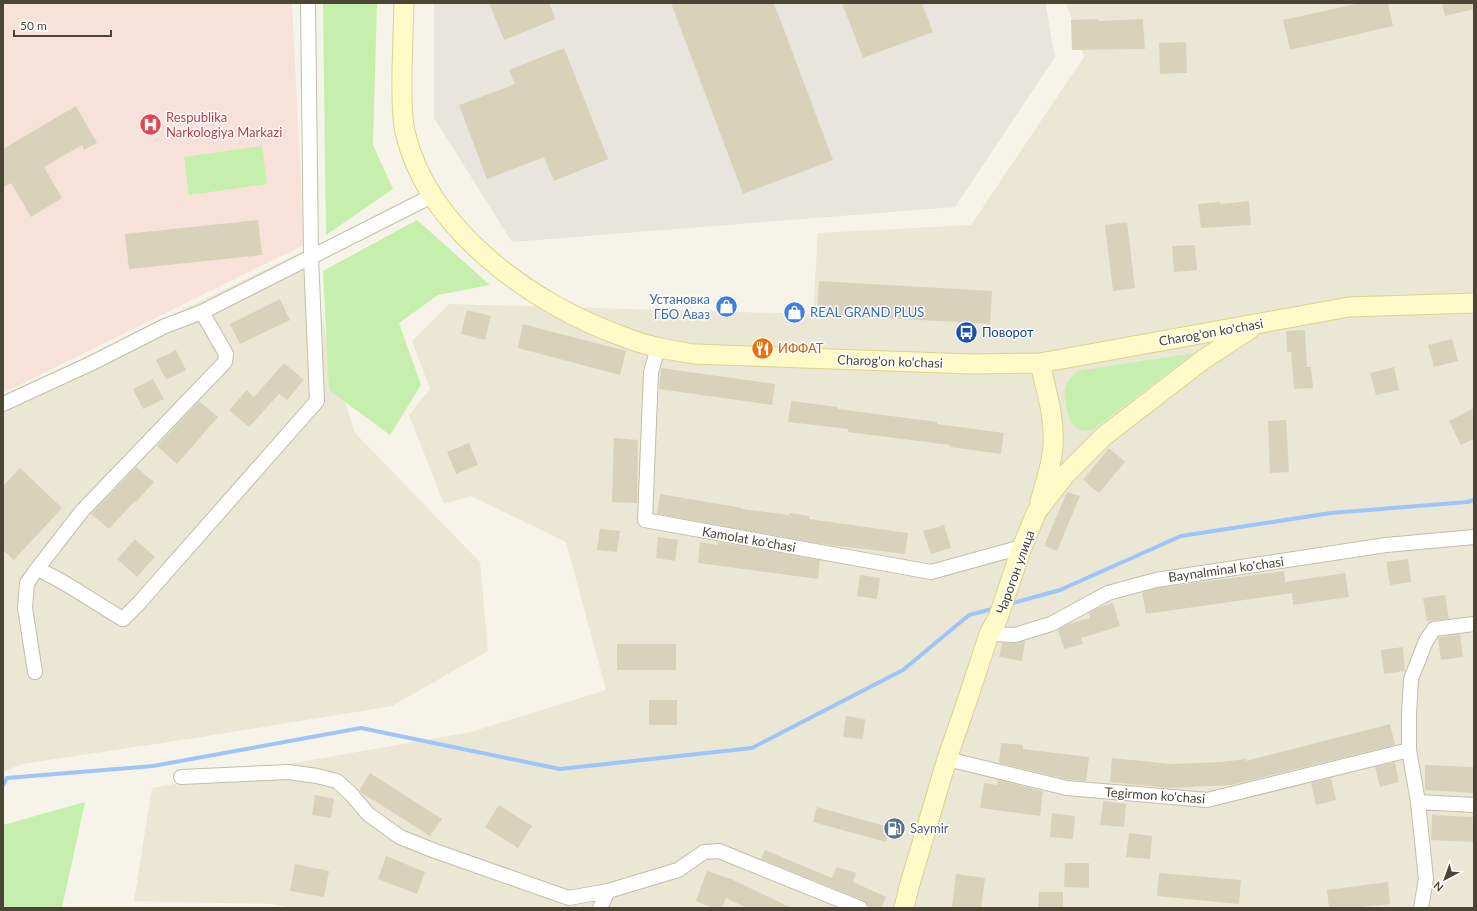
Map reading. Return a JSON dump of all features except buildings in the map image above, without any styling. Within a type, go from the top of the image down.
[{"type":"main road","name":"Charog'on ko'chasi","points":[[404,3],[402,90],[403,120],[414,159],[432,196],[454,224],[478,250],[535,293],[594,326],[625,338],[658,348],[694,354],[972,364],[1040,363],[1349,307],[1474,303]]},
{"type":"main road","name":"Чарогон улица","points":[[904,908],[947,759],[988,634],[998,618],[1022,547],[1037,511],[1066,474],[1104,436],[1204,359],[1257,324]]},
{"type":"main road","points":[[1037,511],[1050,466],[1053,445],[1053,422],[1040,363]]},
{"type":"street","points":[[37,569],[56,577],[123,619],[139,603],[317,401],[311,256],[308,3]]},
{"type":"street","points":[[3,404],[92,363],[165,326],[202,312],[432,196]]},
{"type":"street","points":[[35,672],[26,608],[27,583],[82,511],[225,362],[226,354],[202,312]]},
{"type":"street","name":"Kamolat ko'chasi","points":[[658,348],[651,372],[645,520],[930,572],[1022,547]]},
{"type":"street","name":"Baynalminal ko'chasi","points":[[988,634],[1015,635],[1051,624],[1108,593],[1156,580],[1386,545],[1474,537]]},
{"type":"street","points":[[1421,908],[1426,879],[1418,802],[1409,750],[1411,679],[1426,641],[1434,630],[1474,624]]},
{"type":"street","name":"Tegirmon ko'chasi","points":[[947,759],[1067,788],[1207,800],[1409,750]]},
{"type":"street","points":[[181,777],[288,772],[318,776],[336,781],[351,794],[368,814],[400,837],[569,898],[608,891],[678,870],[704,852],[718,851],[860,908]]},
{"type":"street","points":[[1418,802],[1474,805]]},
{"type":"street","points":[[600,908],[608,891]]},
{"type":"shaded area","name":"Respublika Narkologiya Markazi","points":[[3,3],[292,3],[304,245],[3,393]]},
{"type":"shaded area","points":[[434,3],[1046,3],[1055,57],[955,207],[512,242],[434,118]]},
{"type":"shaded area","points":[[1066,3],[1474,3],[1474,908],[289,908],[273,904],[134,901],[152,788],[471,732],[606,690],[566,542],[471,496],[444,504],[409,415],[430,389],[412,341],[449,304],[813,314],[818,233],[971,225],[1084,57]]},
{"type":"shaded area","points":[[304,251],[341,389],[355,433],[480,562],[488,651],[392,706],[22,764],[3,772],[3,397]]},
{"type":"green space","points":[[323,3],[377,3],[373,145],[393,189],[326,235]]},
{"type":"green space","points":[[262,146],[267,184],[189,195],[184,157]]},
{"type":"green space","points":[[417,220],[490,285],[438,295],[399,323],[421,385],[390,435],[329,390],[323,271]]},
{"type":"green space","points":[[1194,353],[1092,430],[1080,430],[1070,420],[1065,399],[1065,388],[1070,378],[1078,371]]},
{"type":"green space","points":[[85,802],[62,908],[3,908],[3,825]]},
{"type":"waterway","points":[[1009,604],[1060,590],[1181,536],[1331,513],[1467,502],[1474,500]]},
{"type":"waterway","points":[[3,785],[7,778],[153,766],[361,728],[560,769],[752,748],[903,670],[969,615],[996,608]]},
{"type":"place","name":"Respublika Narkologiya Markazi","points":[[150,124]]},
{"type":"place","name":"Установка ГБО Аваз","points":[[726,306]]},
{"type":"place","name":"REAL GRAND PLUS","points":[[794,312]]},
{"type":"place","name":"Поворот","points":[[967,332]]},
{"type":"place","name":"ИФФАТ","points":[[763,348]]},
{"type":"place","name":"Saymir","points":[[895,828]]}]
